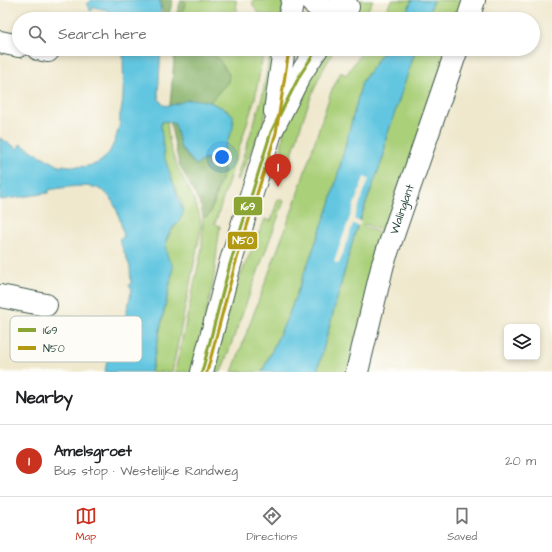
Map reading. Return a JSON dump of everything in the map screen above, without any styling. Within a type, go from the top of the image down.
[{"type":"street","points":[[290,12],[293,0]]},
{"type":"street","points":[[310,0],[324,9],[346,9]]},
{"type":"street","points":[[470,12],[474,0]]},
{"type":"street","points":[[0,42],[12,45]]},
{"type":"street","points":[[202,372],[230,264],[271,132],[283,56]]},
{"type":"street","points":[[271,132],[300,75],[312,56]]},
{"type":"street","name":"Walinglant","points":[[357,372],[383,264],[456,56]]},
{"type":"street","points":[[0,296],[46,305]]},
{"type":"green space","points":[[160,0],[173,0],[170,12],[163,12]]},
{"type":"green space","points":[[181,0],[185,0],[184,12],[177,12]]},
{"type":"green space","points":[[185,0],[236,0],[238,12],[184,12]]},
{"type":"green space","points":[[253,0],[283,0],[282,12],[257,12],[253,5]]},
{"type":"green space","points":[[360,0],[373,0],[367,12],[352,12]]},
{"type":"green space","points":[[391,0],[412,0],[406,12],[386,12]]},
{"type":"green space","points":[[433,0],[467,0],[463,12],[430,12]]},
{"type":"green space","points":[[174,56],[215,56],[218,58],[229,74],[228,82],[210,102],[188,100],[179,104],[170,105]]},
{"type":"green space","points":[[206,56],[263,56],[255,98],[215,224],[220,226],[213,284],[193,372],[175,372],[202,248],[203,216],[207,217],[214,204],[217,190],[224,173],[223,161],[219,157],[223,152],[234,122],[229,111],[210,102],[216,95]]},
{"type":"green space","points":[[270,56],[276,56],[264,122],[238,180],[236,179],[262,98]]},
{"type":"green space","points":[[320,56],[331,56],[313,91],[291,158],[285,157],[277,181],[284,129]]},
{"type":"green space","points":[[359,56],[380,56],[362,82],[330,204],[289,314],[262,372],[232,372],[293,208],[331,92],[341,72],[346,75]]},
{"type":"green space","points":[[414,56],[448,56],[386,232],[364,224],[363,226],[385,235],[376,249],[368,276],[372,278],[350,372],[317,372],[355,233],[384,155],[386,139]]},
{"type":"green space","points":[[167,121],[172,153],[192,195],[198,211],[201,229],[172,372],[151,372],[173,266],[167,257],[165,249],[166,242],[177,223],[182,208],[181,200],[166,164],[161,146],[160,129],[162,122]]},
{"type":"green space","points":[[170,122],[175,124],[181,148],[192,162],[200,163],[203,160],[219,157],[223,161],[224,173],[210,214],[206,217],[203,216],[201,206],[179,164]]},
{"type":"green space","points":[[278,199],[284,201],[221,372],[213,372],[232,295],[265,219],[271,221]]},
{"type":"water","points":[[90,0],[160,0],[161,12],[109,12],[107,10],[93,7],[92,11],[89,10],[90,7],[87,5]]},
{"type":"water","points":[[412,0],[433,0],[430,12],[406,12]]},
{"type":"water","points":[[123,56],[161,56],[158,94],[163,105],[172,105],[188,100],[199,100],[218,105],[233,115],[233,128],[223,152],[219,157],[203,160],[196,165],[181,148],[175,124],[167,121],[162,122],[161,126],[164,156],[183,212],[179,221],[169,233],[166,242],[167,255],[173,266],[151,372],[105,372],[107,362],[142,362],[142,316],[125,316],[132,289],[129,285],[131,284],[130,267],[119,239],[124,237],[120,219],[109,196],[102,190],[93,187],[81,186],[49,190],[48,193],[0,200],[0,138],[18,149],[20,144],[61,167],[62,165],[94,165],[107,156],[112,148],[120,124],[123,93]]},
{"type":"water","points":[[380,56],[414,56],[386,139],[384,155],[355,233],[317,372],[262,372],[289,314],[330,204],[362,82]]},
{"type":"pier","points":[[364,177],[369,179],[354,219],[361,222],[359,226],[353,224],[339,264],[334,262]]},
{"type":"transit line","name":"N50","points":[[207,372],[235,265],[276,133],[288,56]]},
{"type":"transit line","name":"169","points":[[202,372],[230,264],[271,132],[300,75],[312,56]]},
{"type":"place","name":"Amelsgroet","points":[[278,187]]}]
